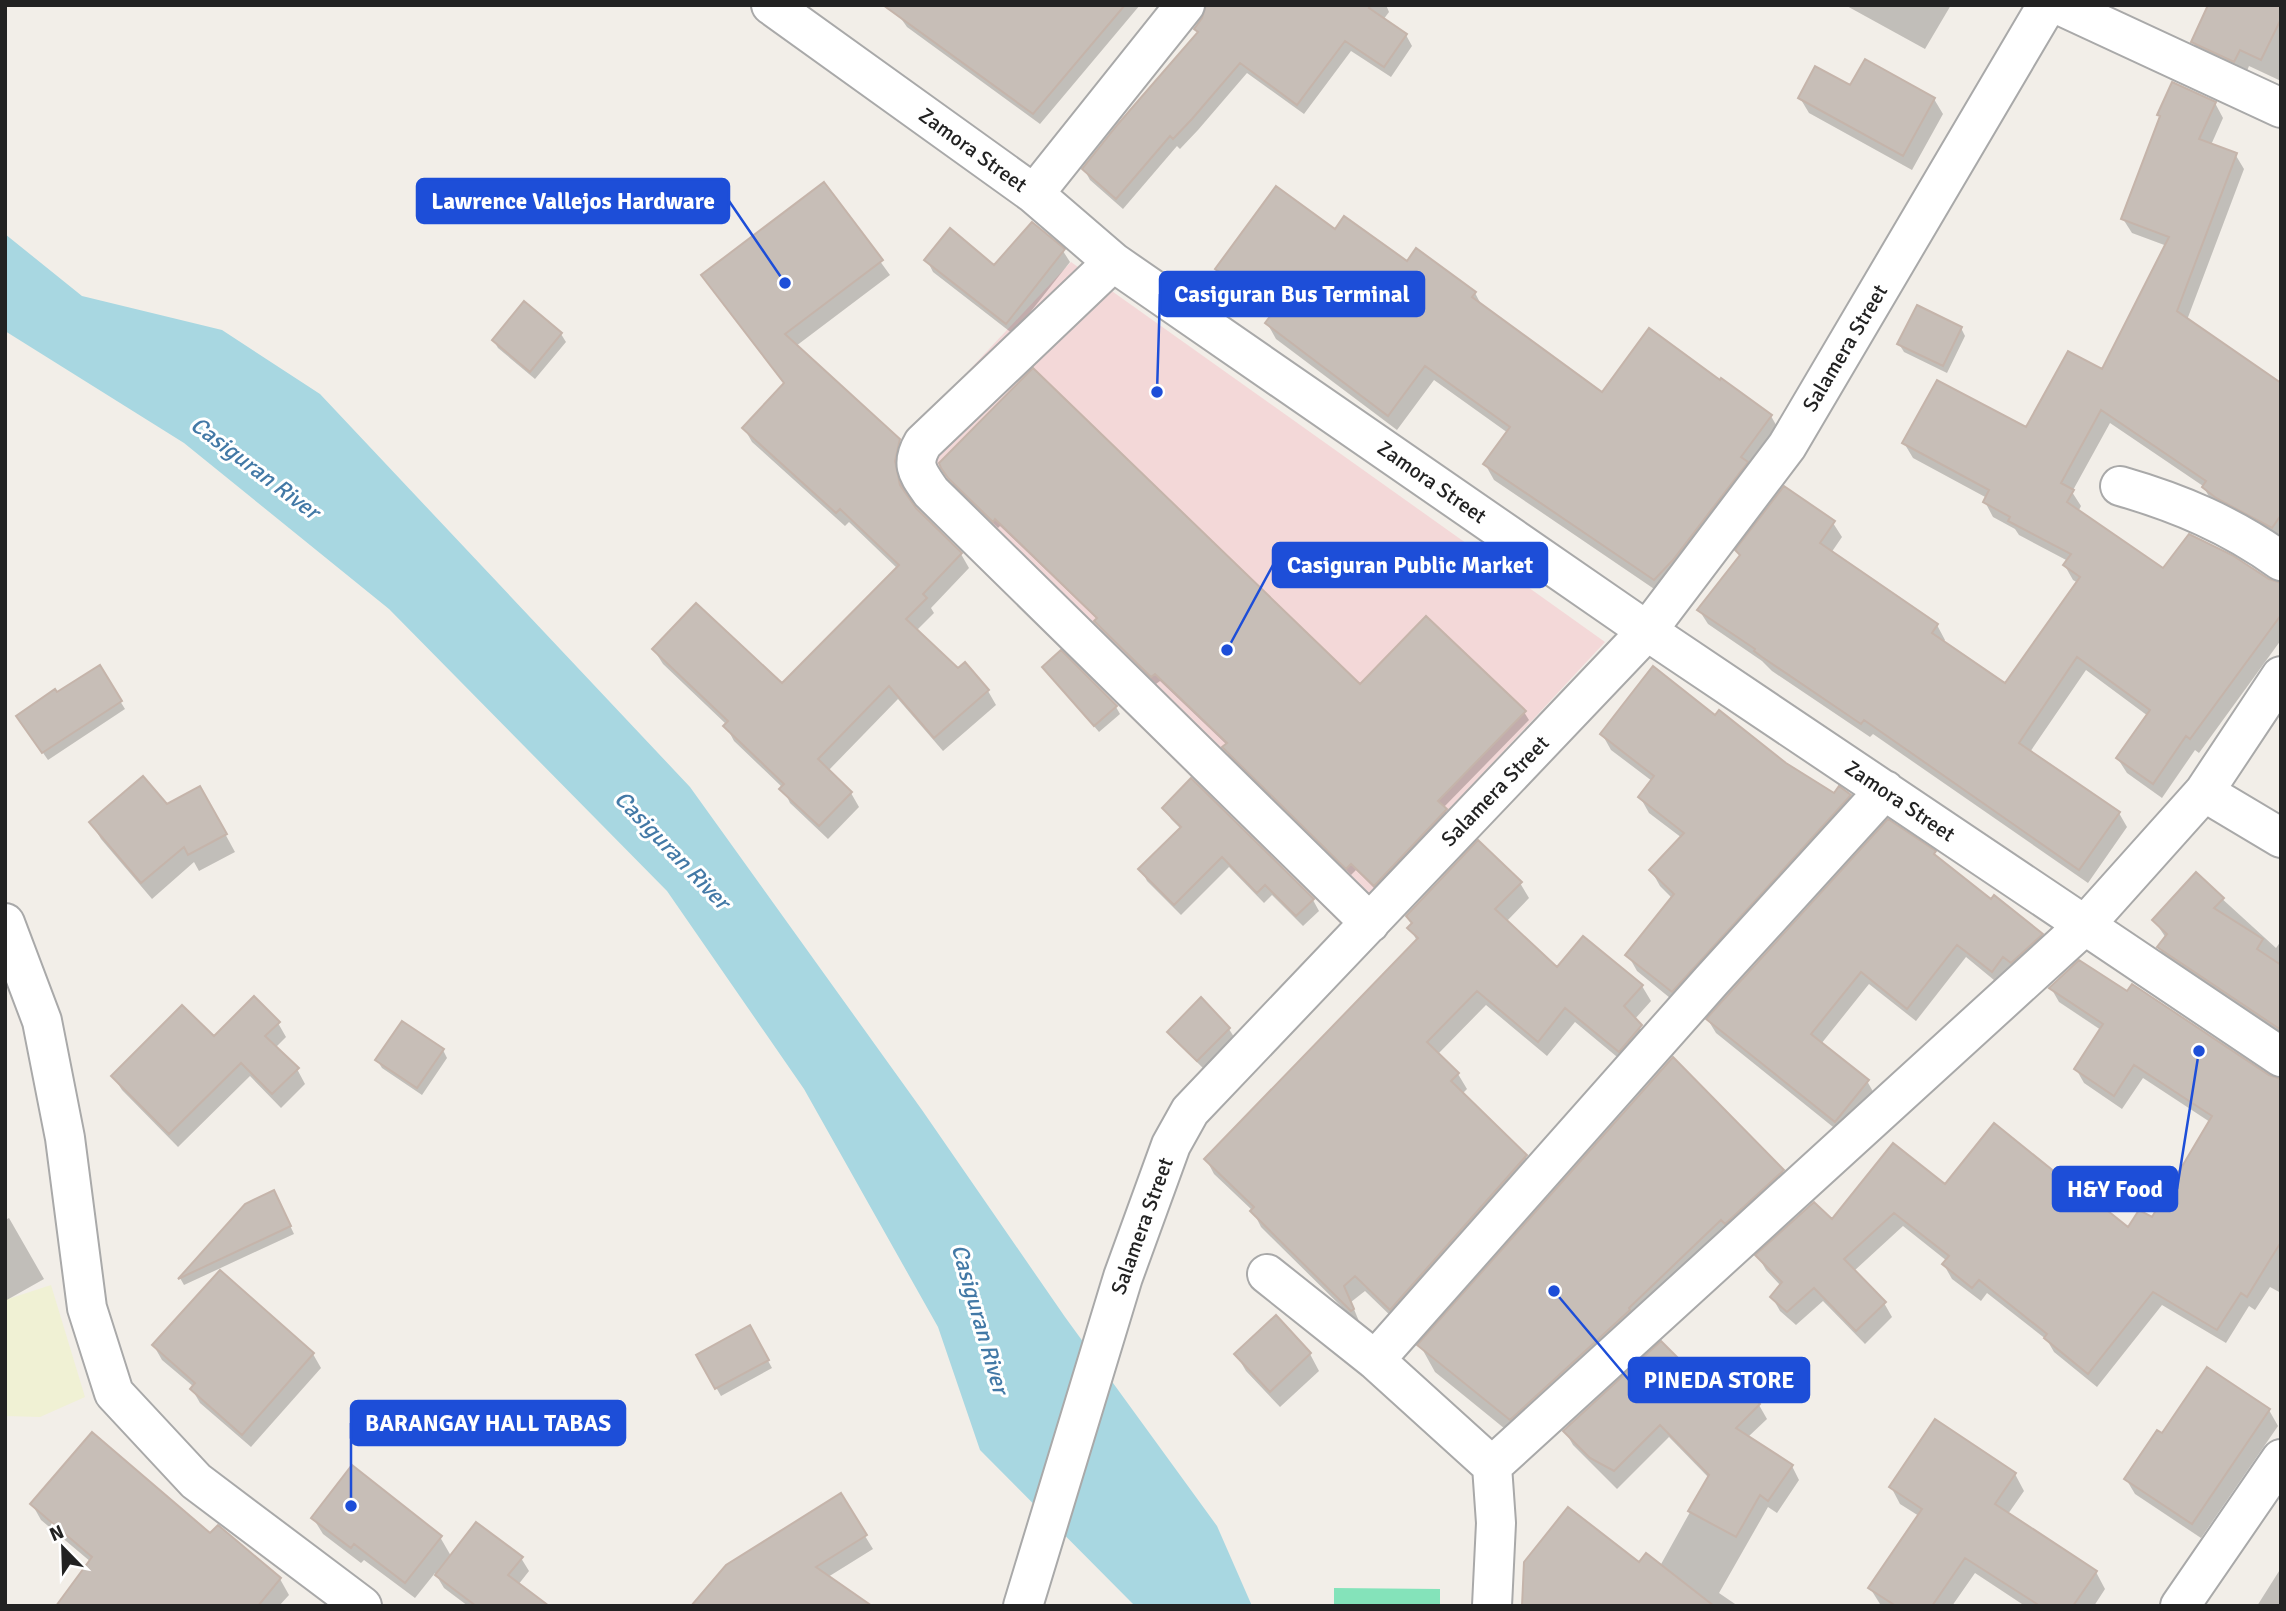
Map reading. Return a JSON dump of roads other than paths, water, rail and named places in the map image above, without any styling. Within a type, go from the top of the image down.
[{"type":"street","name":"Zamora Street","points":[[771,5],[1034,194],[1113,262],[1647,631],[2281,1057]]},
{"type":"street","points":[[1034,194],[1185,5]]},
{"type":"street","name":"Salamera Street","points":[[1025,1601],[1123,1277],[1171,1144],[1190,1111],[1647,631],[1787,446],[2047,5]]},
{"type":"street","points":[[2059,5],[2281,108]]},
{"type":"street","points":[[1113,262],[923,443],[915,456],[917,473],[931,492],[1370,923]]},
{"type":"street","points":[[2120,486],[2169,500],[2213,519],[2251,539],[2281,561]]},
{"type":"street","points":[[1492,1466],[2084,926],[2204,792],[2281,676]]},
{"type":"street","points":[[1375,1360],[1711,981],[1885,790]]},
{"type":"street","points":[[2204,792],[2281,838]]},
{"type":"street","points":[[5,923],[42,1021],[65,1138],[87,1308],[114,1394],[196,1481],[362,1606]]},
{"type":"street","points":[[1267,1274],[1375,1360],[1492,1466],[1496,1522],[1492,1606]]},
{"type":"street","points":[[2179,1606],[2281,1459]]},
{"type":"water","name":"Casiguran River","points":[[5,234],[82,296],[222,330],[320,394],[690,787],[922,1110],[1065,1317],[1217,1526],[1252,1606],[1135,1606],[980,1450],[938,1327],[804,1089],[667,891],[389,609],[184,443],[5,331]]},
{"type":"place","name":"Lawrence Vallejos Hardware","points":[[785,283]]},
{"type":"place","name":"Casiguran Bus Terminal","points":[[1157,392]]},
{"type":"place","name":"Casiguran Public Market","points":[[1227,650]]},
{"type":"place","name":"H&Y Food","points":[[2199,1051]]},
{"type":"place","name":"PINEDA STORE","points":[[1554,1291]]},
{"type":"place","name":"BARANGAY HALL TABAS","points":[[351,1506]]}]
